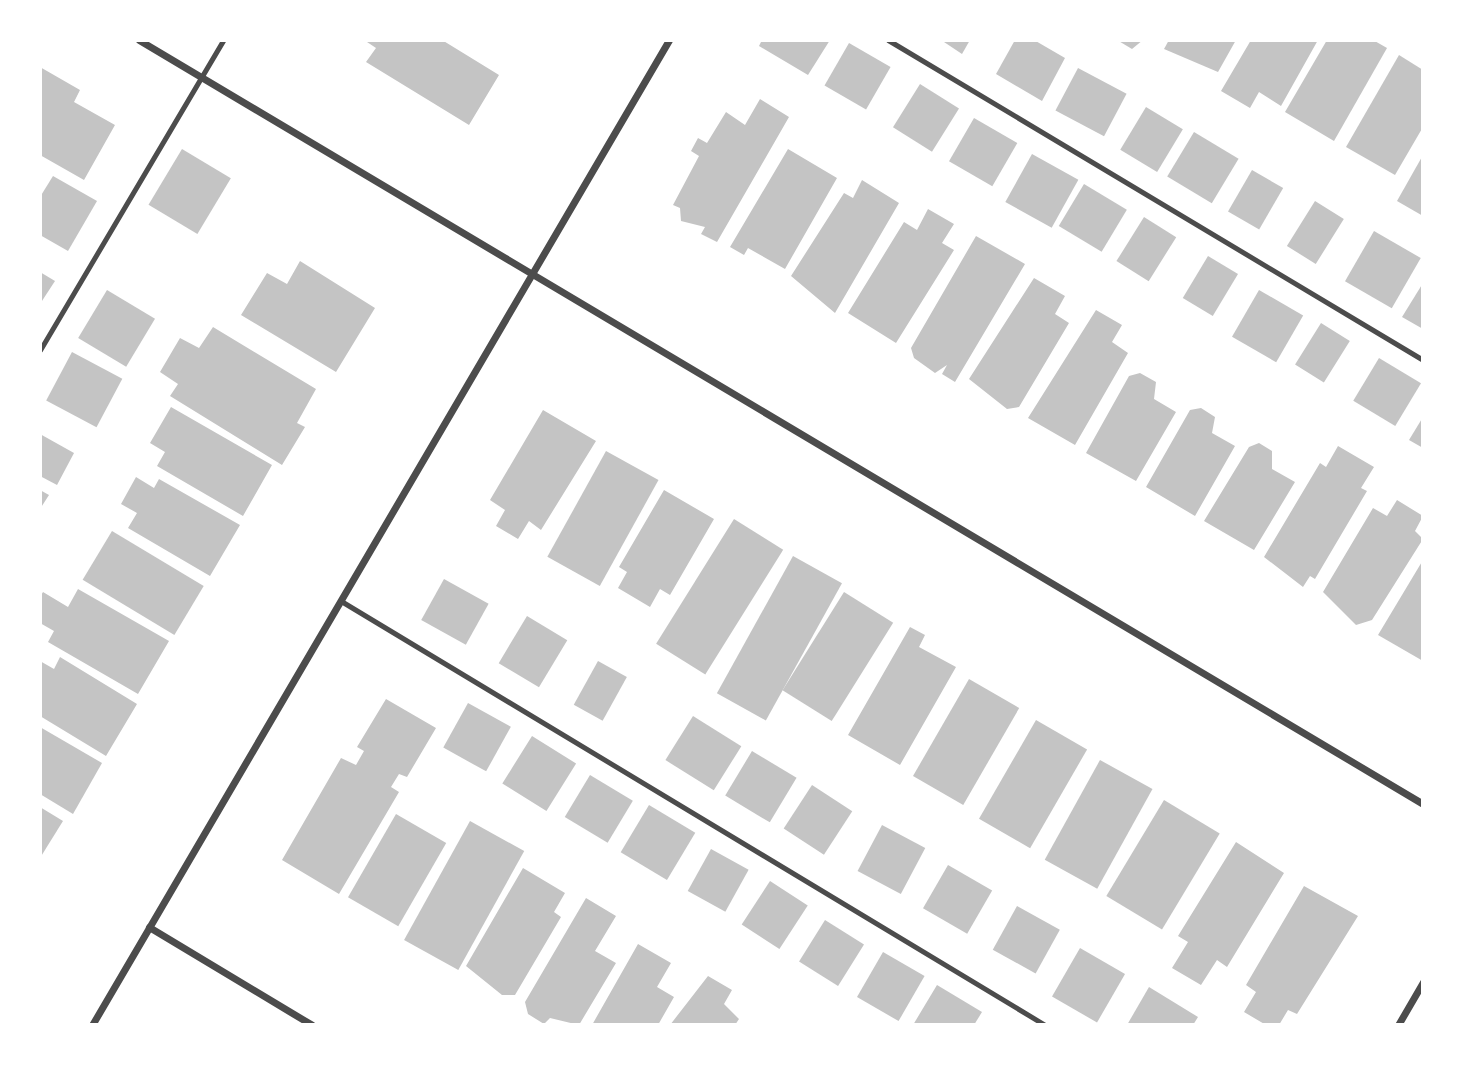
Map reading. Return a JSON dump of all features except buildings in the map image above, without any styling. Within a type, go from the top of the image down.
[{"type":"street","points":[[139,40],[1423,804]]},
{"type":"street","points":[[92,1025],[669,40]]},
{"type":"street","points":[[149,927],[312,1025]]},
{"type":"street","points":[[1398,1025],[1423,982]]},
{"type":"lane","points":[[40,350],[223,40]]},
{"type":"lane","points":[[888,40],[1423,360]]},
{"type":"lane","points":[[341,601],[1045,1025]]}]
